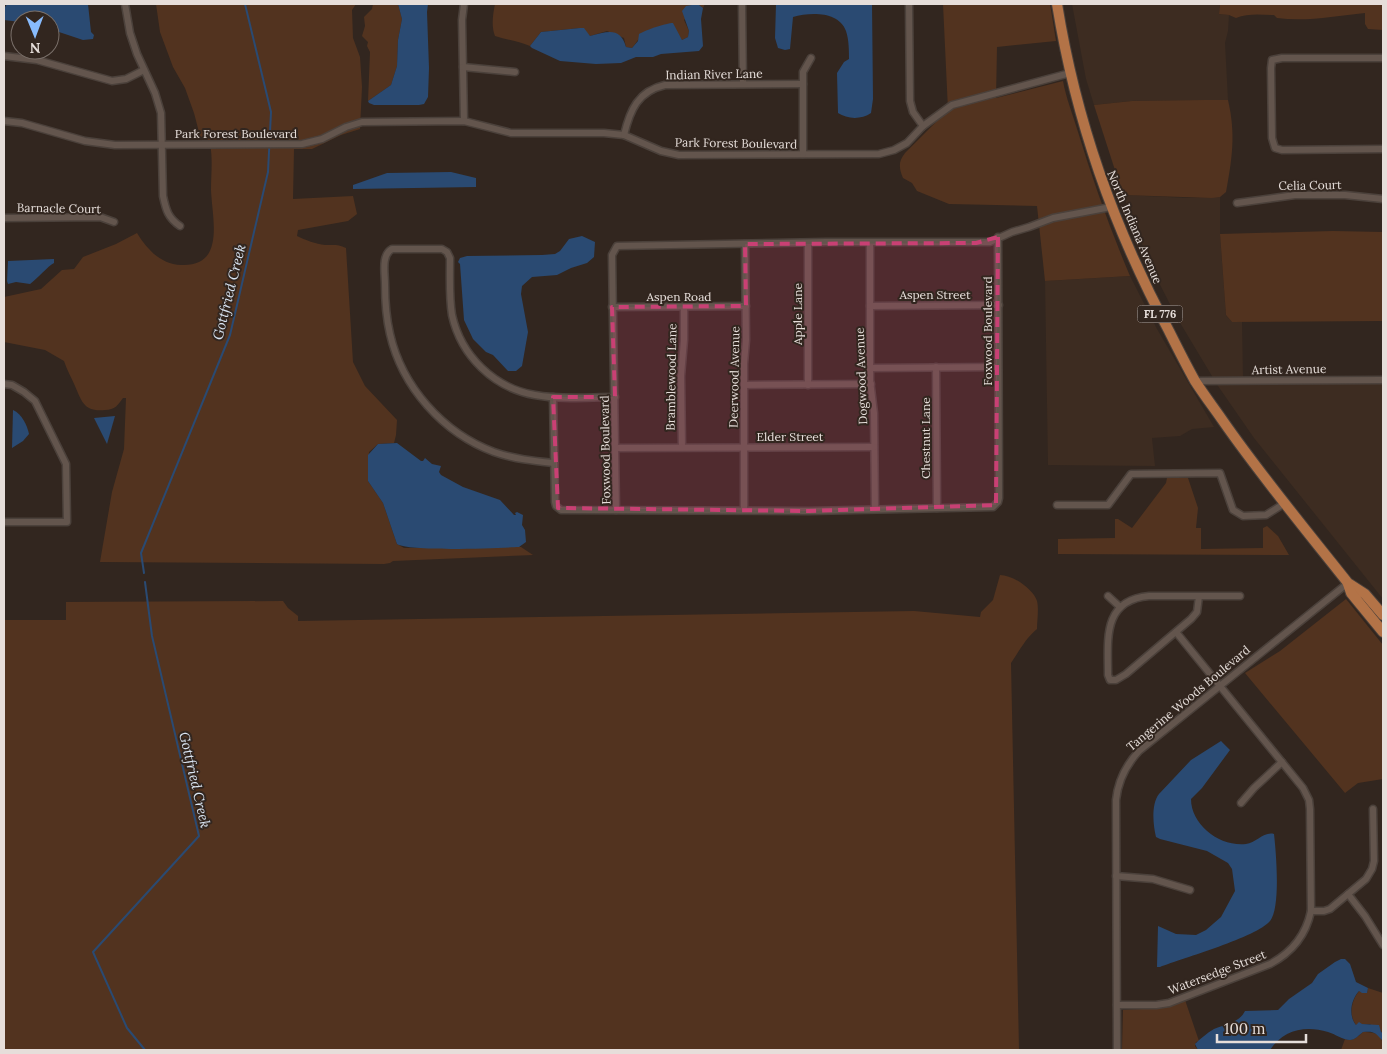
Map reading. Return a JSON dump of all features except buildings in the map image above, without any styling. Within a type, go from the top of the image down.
[{"type":"main road","name":"North Indiana Avenue","points":[[1057,4],[1070,73],[1088,140],[1111,207],[1149,294],[1195,381],[1244,451],[1348,583],[1352,593],[1383,632]]},
{"type":"main road","name":"North Indiana Avenue","points":[[1348,583],[1364,594],[1383,615]]},
{"type":"street","points":[[125,4],[130,33],[160,106],[165,207],[170,217],[180,226]]},
{"type":"street","points":[[464,4],[462,20],[464,121]]},
{"type":"street","points":[[742,4],[743,84]]},
{"type":"street","points":[[909,4],[910,101],[913,112],[924,126]]},
{"type":"street","points":[[4,56],[27,58],[112,81],[126,79],[144,70]]},
{"type":"street","points":[[803,154],[802,84],[803,72],[810,58]]},
{"type":"street","points":[[1383,58],[1272,60],[1272,138],[1274,148],[1282,150],[1383,149]]},
{"type":"street","points":[[463,67],[515,72]]},
{"type":"street","name":"Park Forest Boulevard","points":[[4,121],[17,122],[101,144],[302,144],[322,139],[346,126],[362,122],[464,121],[511,133],[604,133],[624,135],[661,151],[679,155],[880,154],[906,143],[942,111],[952,105],[1070,73]]},
{"type":"street","name":"Indian River Lane","points":[[624,135],[631,112],[636,103],[644,94],[665,85],[802,84]]},
{"type":"street","name":"Celia Court","points":[[1237,203],[1295,195],[1345,195],[1383,199]]},
{"type":"street","name":"Foxwood Boulevard","points":[[998,237],[998,502],[996,505],[990,508],[875,508],[809,511],[744,509],[616,510],[615,396],[612,359],[612,255],[617,246],[990,242],[998,237],[1053,218],[1111,207]]},
{"type":"street","name":"Barnacle Court","points":[[4,218],[100,218],[114,222]]},
{"type":"street","name":"Apple Lane","points":[[808,243],[808,385]]},
{"type":"street","name":"Deerwood Avenue","points":[[744,509],[745,244]]},
{"type":"street","name":"Dogwood Avenue","points":[[870,244],[870,368],[874,413],[875,508]]},
{"type":"street","points":[[554,463],[511,457],[479,445],[448,425],[421,398],[402,368],[390,335],[386,303],[386,254],[392,250],[442,249],[448,252],[450,258],[450,300],[460,337],[469,354],[486,372],[506,386],[530,394],[553,397],[615,396]]},
{"type":"street","name":"Aspen Street","points":[[870,306],[999,305]]},
{"type":"street","name":"Aspen Road","points":[[612,307],[746,306]]},
{"type":"street","name":"Bramblewood Lane","points":[[682,447],[681,376],[684,307]]},
{"type":"street","name":"Chestnut Lane","points":[[936,367],[937,508]]},
{"type":"street","points":[[870,368],[998,367]]},
{"type":"street","name":"Artist Avenue","points":[[1195,381],[1383,380]]},
{"type":"street","points":[[4,384],[12,385],[35,401],[66,464],[68,522],[4,522]]},
{"type":"street","points":[[744,385],[871,384]]},
{"type":"street","points":[[553,397],[555,502],[558,508],[563,510],[616,510]]},
{"type":"street","name":"Elder Street","points":[[616,448],[874,447]]},
{"type":"street","points":[[1057,506],[1108,506],[1131,474],[1220,473],[1233,510],[1242,516],[1266,515],[1285,503]]},
{"type":"street","name":"Tangerine Woods Boulevard","points":[[1117,1050],[1116,800],[1118,785],[1125,769],[1139,751],[1348,583]]},
{"type":"street","points":[[1108,596],[1120,607]]},
{"type":"street","points":[[1199,596],[1194,616],[1126,674],[1116,680],[1110,680],[1108,675],[1108,631],[1113,615],[1128,601],[1141,596],[1199,596],[1240,596]]},
{"type":"street","name":"Watersedge Street","points":[[1117,1006],[1169,1003],[1270,964],[1285,956],[1298,941],[1307,925],[1310,911],[1309,800],[1303,788],[1176,632]]},
{"type":"street","points":[[1241,803],[1282,762]]},
{"type":"street","points":[[1310,911],[1330,909],[1366,878],[1372,869],[1374,861],[1374,809]]},
{"type":"street","points":[[1116,876],[1153,879],[1190,890]]},
{"type":"street","points":[[1348,894],[1365,916],[1383,945]]},
{"type":"highlighted area","points":[[998,237],[996,505],[809,511],[558,508],[553,397],[615,397],[612,307],[746,306],[745,244],[976,243]]},
{"type":"shaded area","points":[[156,4],[356,4],[352,10],[353,38],[360,57],[362,87],[360,129],[341,135],[312,149],[294,149],[293,199],[353,196],[357,214],[348,221],[298,230],[297,236],[318,244],[338,245],[346,248],[353,362],[365,386],[397,420],[394,443],[378,444],[369,452],[368,481],[383,503],[397,544],[404,548],[521,547],[533,555],[393,561],[384,564],[100,562],[112,492],[124,449],[126,398],[123,398],[114,408],[108,410],[88,408],[80,397],[64,361],[45,350],[4,342],[4,297],[41,289],[62,270],[74,269],[83,257],[116,244],[137,233],[155,255],[173,264],[195,264],[205,258],[211,250],[214,227],[210,144],[200,136],[185,88],[173,67],[160,32]]},
{"type":"shaded area","points":[[373,4],[398,4],[402,19],[398,40],[397,66],[391,85],[368,101],[370,52],[367,46],[368,42],[362,36],[365,26],[364,17],[372,9]]},
{"type":"shaded area","points":[[495,4],[705,4],[703,8],[699,5],[684,20],[689,31],[688,37],[682,40],[677,33],[661,26],[644,33],[632,48],[626,47],[624,38],[607,31],[590,36],[580,28],[541,32],[530,46],[495,36],[493,16]]},
{"type":"shaded area","points":[[943,4],[1050,4],[1056,41],[997,47],[996,98],[1063,81],[1096,187],[1130,276],[1045,281],[1037,206],[949,204],[917,191],[912,183],[903,178],[900,165],[901,159],[948,110]]},
{"type":"shaded area","points":[[1072,4],[1220,4],[1219,14],[1229,15],[1225,43],[1228,100],[1132,101],[1094,105],[1086,79]]},
{"type":"shaded area","points":[[1220,4],[1383,4],[1383,30],[1368,29],[1365,24],[1365,13],[1310,19],[1277,18],[1274,15],[1245,15],[1236,18],[1219,14]]},
{"type":"shaded area","points":[[1228,100],[1232,124],[1232,146],[1226,192],[1220,197],[1212,198],[1123,195],[1094,105],[1132,101]]},
{"type":"shaded area","points":[[1123,195],[1189,198],[1220,197],[1220,234],[1226,315],[1232,322],[1242,322],[1243,378],[1383,376],[1383,599],[1254,438],[1218,386],[1176,316],[1151,267]]},
{"type":"shaded area","points":[[1333,231],[1383,232],[1383,321],[1232,322],[1226,315],[1220,234]]},
{"type":"shaded area","points":[[1130,276],[1157,329],[1214,427],[1192,429],[1180,436],[1152,438],[1155,466],[1048,465],[1045,281]]},
{"type":"shaded area","points":[[1167,478],[1188,478],[1198,508],[1196,528],[1201,528],[1201,549],[1263,548],[1263,528],[1267,526],[1278,536],[1289,555],[1058,554],[1058,539],[1115,538],[1115,519],[1132,528],[1166,483]]},
{"type":"shaded area","points":[[1000,575],[1011,577],[1027,588],[1035,596],[1038,608],[1037,629],[1011,663],[1019,1050],[4,1050],[4,620],[66,620],[66,602],[283,601],[298,616],[298,621],[914,611],[980,617],[981,612],[993,600]]},
{"type":"shaded area","points":[[1346,599],[1383,645],[1383,779],[1358,783],[1345,793],[1245,673],[1280,651]]},
{"type":"shaded area","points":[[1368,988],[1383,993],[1383,1033],[1370,1024],[1356,1025],[1352,1016],[1354,999],[1359,991],[1367,993]]},
{"type":"shaded area","points":[[1185,1000],[1199,1041],[1196,1042],[1195,1046],[1198,1050],[1122,1050],[1123,1010],[1162,1008]]},
{"type":"shaded area","points":[[1363,1032],[1379,1035],[1383,1050],[1341,1050],[1345,1039],[1353,1039]]},
{"type":"water","points":[[7,4],[88,4],[91,32],[94,35],[93,39],[83,40],[60,32],[60,10],[10,10],[10,21],[4,20],[4,9]]},
{"type":"water","points":[[398,4],[428,4],[428,97],[424,104],[419,105],[374,105],[368,101],[391,85],[397,66],[398,40],[402,19]]},
{"type":"water","points":[[776,4],[872,4],[873,99],[871,113],[863,117],[854,118],[838,113],[837,73],[844,62],[849,59],[848,38],[842,24],[831,16],[807,14],[793,17],[790,49],[778,48],[775,38]]},
{"type":"water","points":[[699,5],[703,8],[701,19],[703,46],[699,51],[661,54],[653,57],[636,57],[621,63],[596,64],[560,61],[530,46],[541,32],[584,28],[590,36],[607,32],[616,33],[623,40],[626,47],[632,48],[638,41],[639,34],[673,23],[682,40],[688,37],[689,31],[682,11],[686,6]]},
{"type":"water","points":[[451,172],[476,178],[476,187],[353,189],[353,185],[387,173]]},
{"type":"water","points":[[582,236],[595,242],[594,257],[587,263],[557,275],[532,277],[522,286],[521,294],[528,332],[522,366],[516,371],[508,371],[493,355],[486,352],[473,339],[464,320],[460,264],[458,262],[460,258],[467,256],[555,254],[560,251],[569,239]]},
{"type":"water","points":[[54,259],[54,263],[30,284],[16,282],[8,284],[8,261]]},
{"type":"water","points":[[13,410],[24,420],[29,434],[23,441],[12,448]]},
{"type":"water","points":[[115,416],[107,444],[94,418]]},
{"type":"water","points":[[397,443],[421,461],[425,458],[432,464],[441,466],[439,472],[441,475],[463,487],[500,500],[514,515],[517,512],[523,515],[522,525],[525,530],[526,542],[519,547],[474,549],[418,548],[397,544],[383,503],[368,481],[368,455],[378,444]]},
{"type":"water","points":[[1221,741],[1230,750],[1202,788],[1191,799],[1192,809],[1196,817],[1209,832],[1226,842],[1246,844],[1267,834],[1274,834],[1277,879],[1276,904],[1270,921],[1251,934],[1219,947],[1157,967],[1158,926],[1176,934],[1196,935],[1206,930],[1221,917],[1235,891],[1232,869],[1228,863],[1207,851],[1156,837],[1154,821],[1155,803],[1159,794],[1191,760]]},
{"type":"water","points":[[1341,959],[1345,959],[1350,964],[1356,982],[1368,988],[1367,993],[1359,991],[1351,1008],[1352,1017],[1356,1025],[1359,1022],[1362,1024],[1379,1025],[1383,1033],[1383,1041],[1372,1032],[1363,1032],[1350,1040],[1319,1030],[1303,1029],[1281,1038],[1270,1050],[1198,1050],[1195,1044],[1204,1036],[1214,1029],[1236,1021],[1245,1011],[1278,1010],[1289,999],[1312,983],[1318,974]]},
{"type":"waterway","name":"Gottfried Creek","points":[[144,573],[141,553],[230,335],[268,172],[271,112],[245,4]]},
{"type":"waterway","name":"Gottfried Creek","points":[[145,582],[152,636],[199,836],[93,952],[127,1028],[145,1050]]}]
